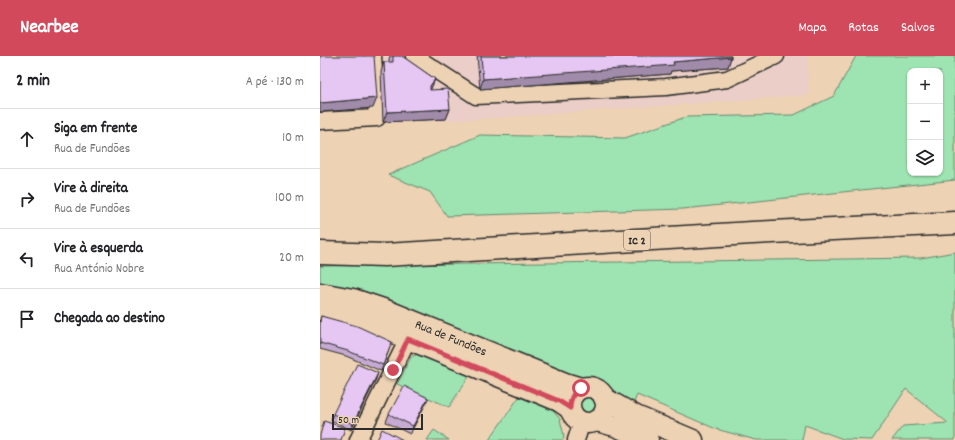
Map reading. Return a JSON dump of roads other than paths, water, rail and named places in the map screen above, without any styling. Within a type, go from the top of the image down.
[{"type":"highway","name":"IC 2","points":[[320,241],[394,242],[661,230],[955,214]]},
{"type":"highway","name":"IC 2","points":[[320,253],[385,255],[955,223]]},
{"type":"main road","name":"Rua de Fundões","points":[[320,293],[353,299],[386,310],[565,383],[581,388],[587,386],[597,389],[604,398],[636,416],[693,440]]},
{"type":"main road","name":"Rua de Fundões","points":[[320,310],[364,321],[559,401],[581,423],[615,426],[648,440]]},
{"type":"main road","points":[[581,388],[576,390],[570,401],[581,423],[601,417],[606,408],[604,398]]},
{"type":"street","points":[[320,121],[377,118],[373,56]]},
{"type":"street","points":[[414,56],[476,96],[666,87],[727,79],[776,56]]},
{"type":"street","points":[[358,440],[408,339]]}]
